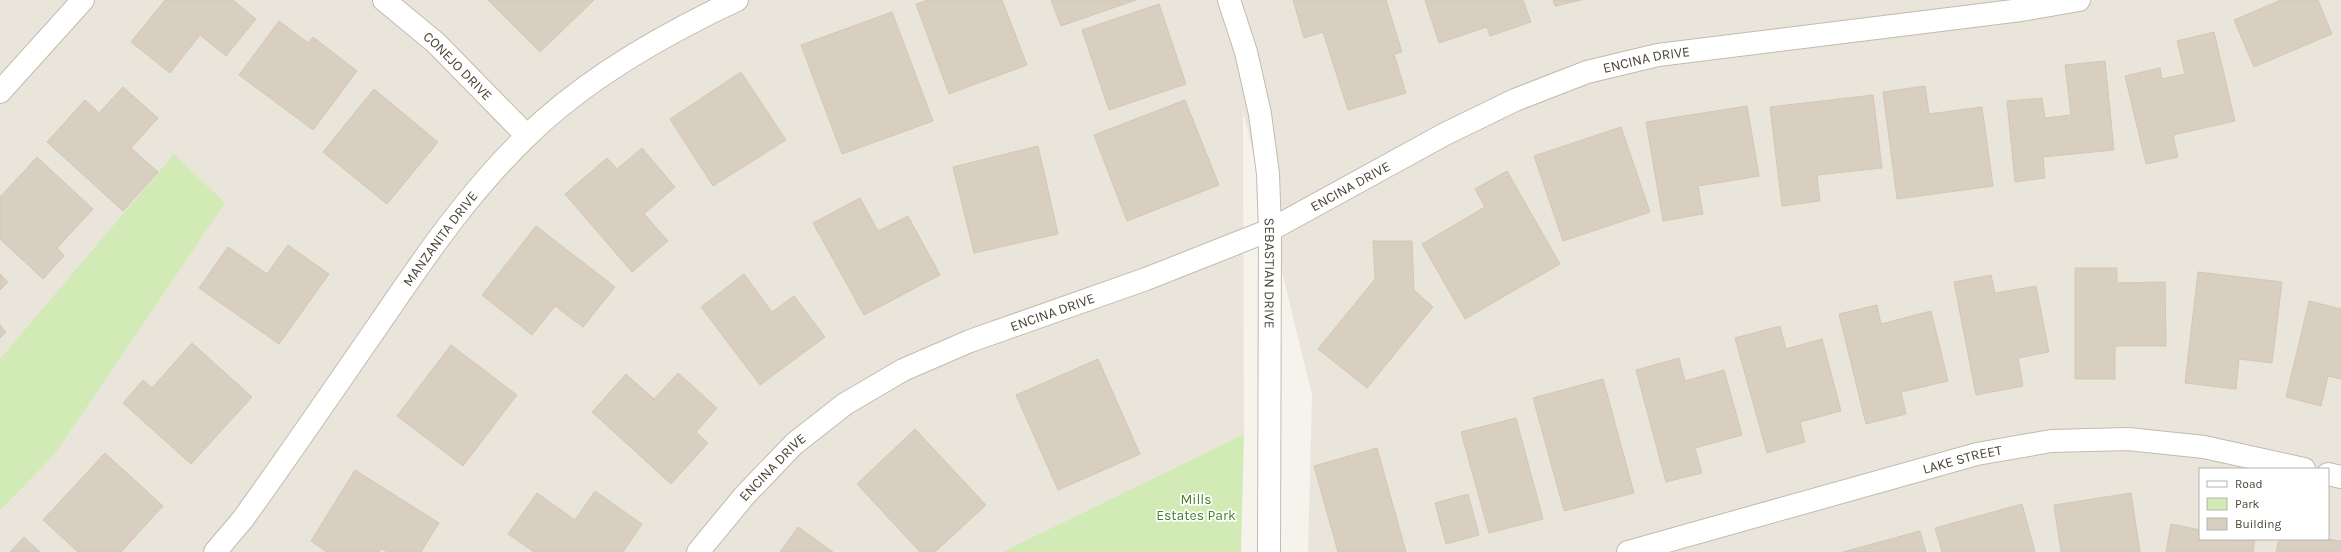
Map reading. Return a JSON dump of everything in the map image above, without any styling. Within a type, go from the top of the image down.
[{"type":"street","points":[[0,92],[83,0]]},
{"type":"street","name":"CONEJO DRIVE","points":[[384,0],[436,43],[527,136]]},
{"type":"street","name":"MANZANITA DRIVE","points":[[215,552],[261,494],[436,242],[481,184],[527,136],[576,95],[630,58],[687,24],[737,0]]},
{"type":"street","name":"SEBASTIAN DRIVE","points":[[1229,0],[1246,52],[1260,114],[1268,174],[1270,230],[1268,552]]},
{"type":"street","name":"ENCINA DRIVE","points":[[698,552],[745,494],[794,444],[845,404],[903,370],[970,341],[1146,279],[1270,230],[1452,131],[1515,100],[1587,72],[1658,55],[2021,10],[2079,0]]},
{"type":"street","name":"LAKE STREET","points":[[1628,552],[1976,454],[2052,441],[2128,439],[2204,447],[2299,468]]},
{"type":"street","points":[[2329,474],[2341,477]]},
{"type":"shaded area","points":[[0,0],[2341,0],[2341,552],[1308,552],[1312,395],[1243,111],[1244,434],[1002,552],[0,552]]},
{"type":"green space","points":[[174,154],[225,203],[54,455],[0,510],[0,359]]},
{"type":"green space","name":"Mills Estates Park","points":[[1244,434],[1241,552],[1002,552]]},
{"type":"building","points":[[165,0],[233,0],[256,19],[226,56],[200,35],[170,73],[131,42]]},
{"type":"building","points":[[488,0],[594,0],[540,52]]},
{"type":"building","points":[[928,0],[1002,0],[1027,65],[949,94],[916,4]]},
{"type":"building","points":[[1051,0],[1136,0],[1061,26]]},
{"type":"building","points":[[1293,0],[1386,0],[1402,52],[1394,54],[1406,93],[1348,110],[1323,32],[1304,38]]},
{"type":"building","points":[[1425,0],[1523,0],[1531,22],[1490,36],[1487,27],[1439,43]]},
{"type":"building","points":[[1553,0],[1582,0],[1555,6]]},
{"type":"building","points":[[2281,0],[2318,0],[2332,34],[2254,67],[2234,20]]},
{"type":"building","points":[[1159,4],[1186,84],[1109,110],[1082,30]]},
{"type":"building","points":[[892,12],[933,121],[842,154],[801,45]]},
{"type":"building","points":[[279,21],[308,43],[313,37],[357,71],[313,130],[239,75]]},
{"type":"building","points":[[2214,32],[2235,121],[2173,135],[2178,157],[2146,164],[2125,76],[2160,68],[2162,79],[2185,74],[2177,41]]},
{"type":"building","points":[[2105,61],[2114,150],[2043,157],[2045,178],[2015,182],[2007,101],[2042,98],[2045,118],[2071,115],[2065,65]]},
{"type":"building","points":[[741,72],[786,140],[713,186],[670,119]]},
{"type":"building","points":[[1925,86],[1929,114],[1982,107],[1993,186],[1897,199],[1883,92]]},
{"type":"building","points":[[123,87],[158,118],[131,148],[158,172],[123,211],[47,142],[85,100],[99,113]]},
{"type":"building","points":[[374,89],[438,142],[387,204],[323,152]]},
{"type":"building","points":[[1873,95],[1882,168],[1817,175],[1820,201],[1782,206],[1770,107]]},
{"type":"building","points":[[1185,100],[1219,185],[1127,221],[1094,135]]},
{"type":"building","points":[[1747,106],[1759,176],[1698,186],[1703,214],[1663,221],[1646,122]]},
{"type":"building","points":[[1621,127],[1650,212],[1563,241],[1534,156]]},
{"type":"building","points":[[1038,146],[1058,234],[974,253],[953,167]]},
{"type":"building","points":[[642,148],[675,187],[644,214],[668,241],[632,272],[565,194],[607,158],[617,169]]},
{"type":"building","points":[[37,157],[93,209],[57,248],[64,256],[43,279],[0,239],[0,197]]},
{"type":"building","points":[[1507,171],[1560,264],[1465,319],[1422,244],[1485,207],[1475,189]]},
{"type":"building","points":[[860,198],[878,231],[908,216],[940,275],[864,315],[813,223]]},
{"type":"building","points":[[536,226],[615,287],[583,327],[555,306],[532,335],[482,295]]},
{"type":"building","points":[[1373,241],[1412,241],[1414,290],[1433,307],[1367,388],[1318,349],[1375,279]]},
{"type":"building","points":[[288,245],[329,274],[279,344],[199,288],[228,247],[267,274]]},
{"type":"building","points":[[2075,268],[2117,268],[2117,283],[2165,282],[2166,346],[2115,346],[2115,379],[2075,379]]},
{"type":"building","points":[[2198,272],[2282,282],[2272,363],[2239,359],[2236,389],[2185,383]]},
{"type":"building","points":[[0,274],[8,282],[0,290]]},
{"type":"building","points":[[744,274],[772,312],[794,296],[825,337],[760,385],[701,307]]},
{"type":"building","points":[[1991,275],[1995,293],[2036,286],[2049,352],[2018,358],[2023,386],[1976,395],[1954,282]]},
{"type":"building","points":[[2309,301],[2341,309],[2341,379],[2328,376],[2321,406],[2286,397]]},
{"type":"building","points":[[1877,305],[1881,324],[1931,311],[1948,381],[1901,392],[1906,414],[1866,424],[1839,314]]},
{"type":"building","points":[[0,325],[6,332],[0,338]]},
{"type":"building","points":[[1780,326],[1786,349],[1822,339],[1841,411],[1800,422],[1805,442],[1767,453],[1735,338]]},
{"type":"building","points":[[192,343],[252,397],[191,464],[123,403],[143,380],[152,388]]},
{"type":"building","points":[[451,345],[517,395],[463,466],[397,416]]},
{"type":"building","points":[[1679,358],[1685,381],[1724,370],[1742,435],[1695,448],[1702,473],[1666,482],[1636,370]]},
{"type":"building","points":[[1098,359],[1140,454],[1058,490],[1016,395]]},
{"type":"building","points":[[678,373],[717,408],[696,432],[708,443],[671,484],[592,412],[626,374],[654,399]]},
{"type":"building","points":[[1603,379],[1634,493],[1564,511],[1533,398]]},
{"type":"building","points":[[1516,418],[1543,519],[1489,533],[1461,432]]},
{"type":"building","points":[[915,429],[986,505],[935,552],[920,552],[857,484]]},
{"type":"building","points":[[1377,448],[1406,552],[1338,552],[1314,466]]},
{"type":"building","points":[[105,453],[163,506],[121,552],[78,552],[43,520]]},
{"type":"building","points":[[355,470],[439,523],[421,552],[387,552],[382,549],[379,552],[327,552],[311,541]]},
{"type":"building","points":[[595,491],[642,524],[623,552],[534,552],[508,534],[537,493],[575,520]]},
{"type":"building","points":[[2131,493],[2140,552],[2061,552],[2054,505]]},
{"type":"building","points":[[1468,494],[1479,535],[1446,544],[1435,503]]},
{"type":"building","points":[[2022,504],[2035,552],[1942,552],[1935,528]]},
{"type":"building","points":[[2171,524],[2199,530],[2199,540],[2255,540],[2253,552],[2166,552]]},
{"type":"building","points":[[798,527],[833,552],[780,552]]},
{"type":"building","points":[[1920,531],[1926,552],[1843,552]]},
{"type":"building","points":[[24,537],[40,552],[10,552]]},
{"type":"building","points":[[2329,539],[2341,541],[2341,552],[2276,552],[2279,540]]}]
